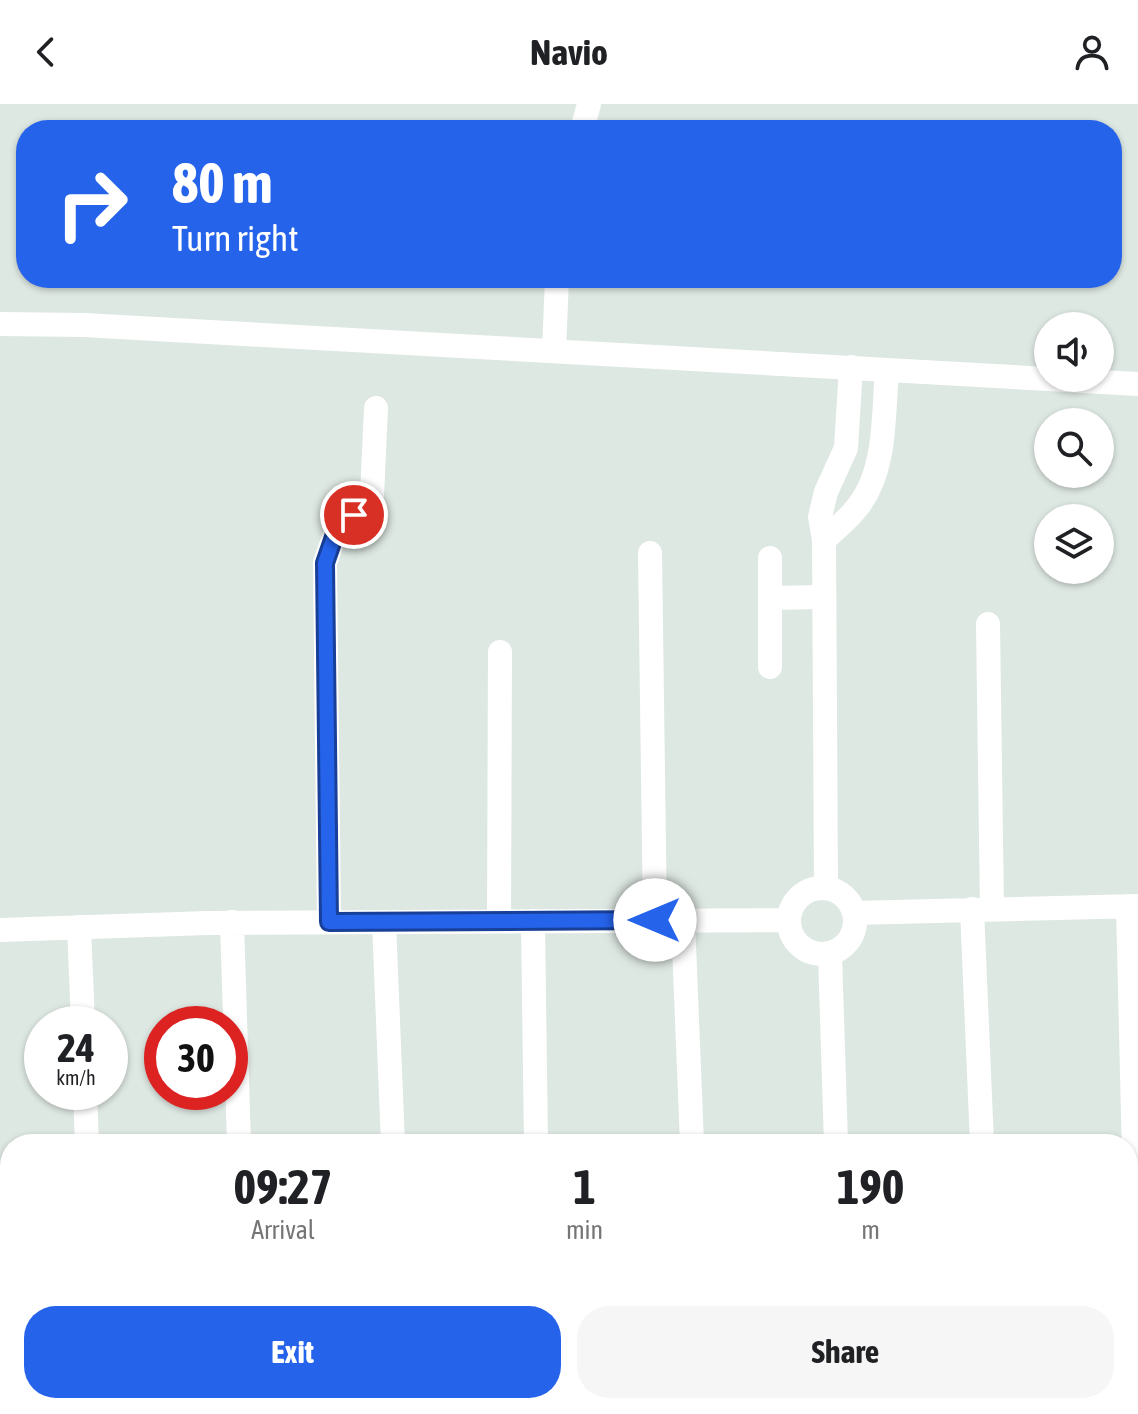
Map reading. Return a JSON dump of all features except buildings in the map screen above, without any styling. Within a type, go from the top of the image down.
[{"type":"street","points":[[554,351],[557,288]]},
{"type":"street","points":[[0,324],[84,325],[1138,384]]},
{"type":"street","points":[[826,888],[824,540],[820,517],[826,492],[846,448],[851,367]]},
{"type":"street","points":[[824,540],[857,508],[875,476],[887,370]]},
{"type":"street","points":[[329,922],[325,563],[335,534],[372,496],[376,408]]},
{"type":"street","points":[[650,553],[655,920]]},
{"type":"street","points":[[770,558],[770,667]]},
{"type":"street","points":[[770,598],[824,597]]},
{"type":"street","points":[[982,1134],[982,909],[988,624]]},
{"type":"street","points":[[499,921],[500,652]]},
{"type":"street","points":[[826,888],[842,894],[850,903],[854,913],[853,933],[840,950],[830,954],[808,952],[792,937],[789,920],[793,904],[809,890],[826,888]]},
{"type":"street","points":[[854,913],[1133,906],[1134,1134]]},
{"type":"street","points":[[683,920],[692,1134]]},
{"type":"street","points":[[0,930],[232,922],[789,920]]},
{"type":"street","points":[[533,921],[536,1134]]},
{"type":"street","points":[[232,922],[239,1134]]},
{"type":"street","points":[[384,922],[393,1134]]},
{"type":"street","points":[[79,927],[82,1006]]},
{"type":"street","points":[[830,954],[836,1134]]},
{"type":"street","points":[[86,1110],[87,1134]]},
{"type":"route","points":[[354,515],[335,534],[325,563],[329,922],[655,920]]}]
